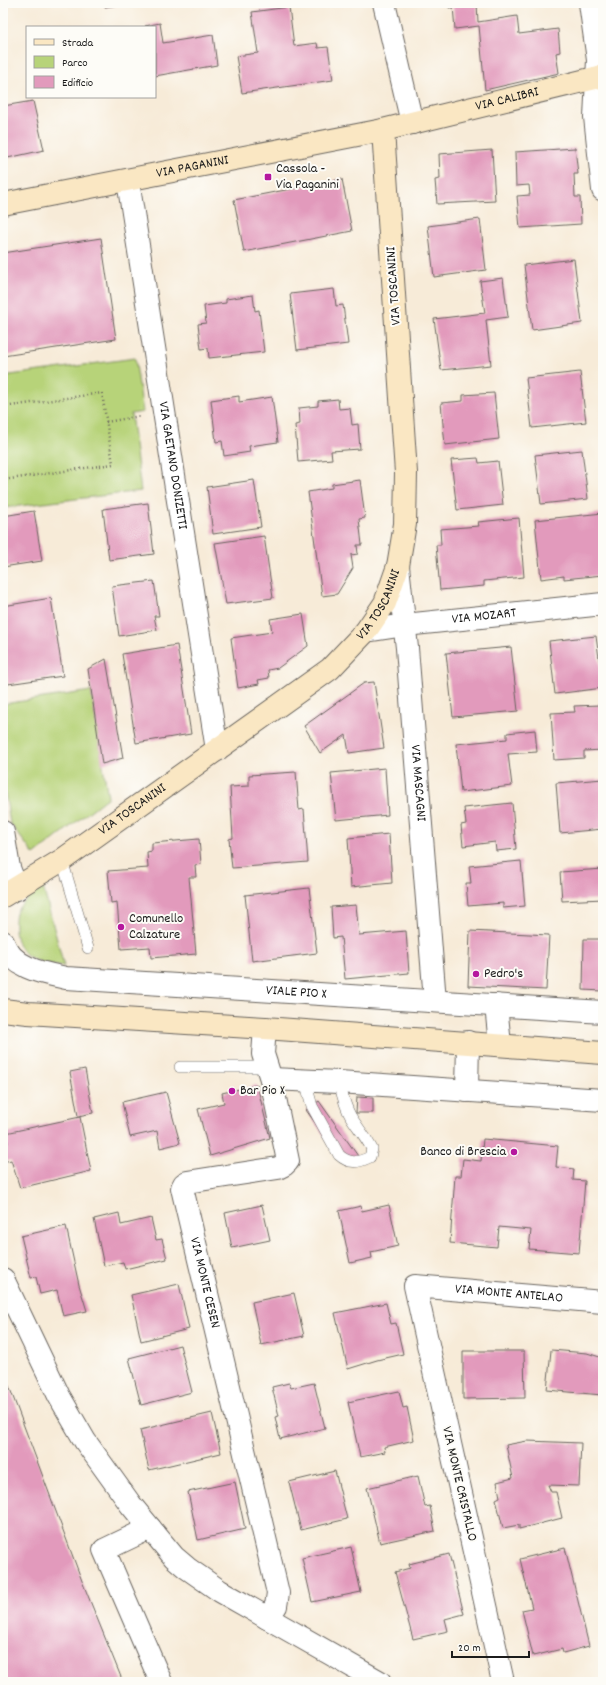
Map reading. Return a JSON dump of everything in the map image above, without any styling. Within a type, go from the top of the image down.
[{"type":"street","points":[[384,3],[412,123]]},
{"type":"street","points":[[594,7],[600,77],[595,117],[603,190]]},
{"type":"street","name":"VIA CALIBRI","points":[[383,130],[600,77]]},
{"type":"street","name":"VIA PAGANINI","points":[[3,204],[128,181],[383,130]]},
{"type":"street","name":"VIA TOSCANINI","points":[[10,892],[62,860],[330,669],[366,631],[385,602],[398,566],[405,524],[406,473],[383,130]]},
{"type":"street","name":"VIA GAETANO DONIZETTI","points":[[128,181],[217,750]]},
{"type":"street","name":"VIA MASCAGNI","points":[[398,566],[405,625],[422,823],[435,1001]]},
{"type":"street","name":"VIA MOZART","points":[[366,631],[405,625],[603,604]]},
{"type":"street","points":[[3,832],[9,868],[10,892]]},
{"type":"street","name":"VIALE PIO X","points":[[4,946],[14,959],[29,969],[66,978],[603,1012]]},
{"type":"street","points":[[496,1005],[500,1045]]},
{"type":"street","points":[[3,1010],[28,1013],[468,1042],[603,1053]]},
{"type":"street","points":[[3,1016],[28,1013]]},
{"type":"street","name":"VIA MONTE CESEN","points":[[265,1028],[263,1048],[288,1161],[278,1168],[187,1182],[182,1188],[278,1593],[276,1606],[267,1618]]},
{"type":"street","points":[[467,1091],[468,1042]]},
{"type":"street","points":[[268,1073],[305,1081],[603,1100]]},
{"type":"street","points":[[3,1279],[59,1396],[85,1441],[114,1482],[174,1556],[187,1568],[220,1591],[380,1682]]},
{"type":"street","name":"VIA MONTE ANTELAO","points":[[415,1286],[603,1302]]},
{"type":"street","name":"VIA MONTE CRISTALLO","points":[[415,1286],[503,1682]]},
{"type":"street","points":[[150,1528],[104,1550],[160,1682]]},
{"type":"lane","points":[[62,860],[88,948]]},
{"type":"lane","points":[[180,1067],[268,1073]]},
{"type":"lane","points":[[305,1081],[312,1106],[339,1155],[346,1161],[360,1162],[370,1156],[372,1149],[362,1131],[350,1116],[339,1082]]},
{"type":"path","points":[[3,408],[102,393],[113,464],[3,480]]},
{"type":"path","points":[[106,422],[148,415]]},
{"type":"green space","points":[[135,358],[143,412],[131,414],[141,491],[3,508],[3,376]]},
{"type":"green space","points":[[91,691],[108,797],[34,855],[10,823],[3,780],[3,704]]},
{"type":"green space","points":[[43,887],[64,966],[46,963],[31,958],[20,947],[17,940],[15,917],[17,911],[26,900]]},
{"type":"building","points":[[104,3],[125,3],[125,4],[105,7]]},
{"type":"building","points":[[448,3],[477,3],[478,22],[517,16],[519,34],[558,29],[560,52],[556,53],[559,73],[485,90],[479,26],[455,29],[453,7],[449,8]]},
{"type":"building","points":[[289,7],[294,46],[317,43],[318,48],[328,47],[333,80],[242,93],[236,56],[258,53],[252,12]]},
{"type":"building","points":[[160,23],[163,43],[213,35],[217,65],[156,76],[156,26],[145,26]]},
{"type":"building","points":[[33,101],[44,150],[3,159],[3,106]]},
{"type":"building","points":[[575,148],[578,174],[574,174],[575,197],[580,197],[581,224],[520,228],[517,196],[530,195],[529,185],[516,186],[515,152]]},
{"type":"building","points":[[492,150],[495,201],[437,204],[435,180],[440,179],[439,154]]},
{"type":"building","points":[[342,179],[352,231],[244,252],[234,200]]},
{"type":"building","points":[[480,219],[486,270],[434,277],[428,226]]},
{"type":"building","points":[[101,238],[116,339],[3,356],[3,253]]},
{"type":"building","points":[[574,259],[582,323],[532,330],[524,265]]},
{"type":"building","points":[[503,278],[508,317],[486,320],[491,365],[441,370],[434,319],[485,313],[480,281]]},
{"type":"building","points":[[334,289],[336,306],[343,305],[348,344],[297,350],[290,294]]},
{"type":"building","points":[[253,295],[255,311],[259,310],[264,352],[209,358],[208,348],[201,349],[198,324],[206,323],[204,306],[226,303],[226,299]]},
{"type":"building","points":[[580,372],[586,422],[532,428],[526,378]]},
{"type":"building","points":[[494,393],[499,439],[445,445],[441,403],[463,401],[463,395]]},
{"type":"building","points":[[239,396],[239,402],[272,397],[278,442],[249,446],[250,452],[224,456],[222,441],[216,442],[211,400]]},
{"type":"building","points":[[338,399],[339,409],[350,408],[352,425],[358,424],[360,449],[331,451],[332,459],[298,462],[295,425],[300,424],[299,408],[318,406],[318,401]]},
{"type":"building","points":[[582,450],[588,499],[541,504],[535,455]]},
{"type":"building","points":[[478,458],[479,463],[498,461],[503,505],[457,510],[451,460]]},
{"type":"building","points":[[254,480],[261,527],[213,534],[207,487]]},
{"type":"building","points":[[360,480],[365,518],[359,519],[362,545],[357,545],[358,554],[351,555],[353,568],[337,594],[322,596],[308,492],[332,488],[332,484]]},
{"type":"building","points":[[148,503],[154,554],[109,560],[103,509]]},
{"type":"building","points":[[34,511],[42,561],[3,567],[3,516]]},
{"type":"building","points":[[603,513],[603,575],[564,579],[564,576],[541,579],[535,520]]},
{"type":"building","points":[[519,518],[524,577],[484,581],[484,586],[440,590],[436,545],[441,545],[440,529],[479,526],[478,522]]},
{"type":"building","points":[[264,536],[273,598],[226,604],[215,543]]},
{"type":"building","points":[[154,581],[159,616],[154,616],[157,630],[119,636],[112,586]]},
{"type":"building","points":[[51,598],[63,676],[8,684],[3,651],[3,606]]},
{"type":"building","points":[[303,614],[308,646],[278,668],[268,670],[269,678],[258,680],[259,684],[238,688],[231,638],[272,632],[270,619]]},
{"type":"building","points":[[596,636],[603,688],[555,694],[549,641]]},
{"type":"building","points":[[177,645],[191,734],[136,743],[122,654]]},
{"type":"building","points":[[511,647],[518,711],[453,717],[446,653]]},
{"type":"building","points":[[106,659],[123,758],[102,764],[88,669]]},
{"type":"building","points":[[374,682],[384,748],[349,753],[346,735],[320,753],[304,726],[364,683]]},
{"type":"building","points":[[600,705],[601,726],[603,726],[603,750],[584,751],[584,758],[554,760],[551,713],[575,712],[574,706]]},
{"type":"building","points":[[535,730],[537,752],[508,754],[512,786],[461,792],[456,744],[507,739],[507,733]]},
{"type":"building","points":[[385,768],[388,815],[336,820],[331,773]]},
{"type":"building","points":[[296,772],[299,810],[304,809],[308,862],[232,868],[229,839],[233,838],[230,787],[249,786],[249,775]]},
{"type":"building","points":[[603,779],[603,829],[560,833],[556,783]]},
{"type":"building","points":[[512,803],[516,849],[496,851],[495,842],[463,846],[461,825],[466,824],[464,808]]},
{"type":"building","points":[[389,834],[392,883],[351,887],[348,838]]},
{"type":"building","points":[[199,839],[201,864],[195,865],[196,877],[189,877],[196,954],[151,958],[150,947],[121,949],[117,902],[111,903],[108,871],[148,868],[147,852],[152,851],[152,843]]},
{"type":"building","points":[[521,861],[525,906],[503,908],[503,903],[468,906],[466,883],[471,883],[469,866]]},
{"type":"building","points":[[603,869],[603,899],[562,901],[560,872]]},
{"type":"building","points":[[309,888],[317,953],[252,961],[245,895]]},
{"type":"building","points":[[356,905],[359,935],[406,931],[409,973],[345,979],[341,937],[333,938],[331,907]]},
{"type":"building","points":[[470,931],[549,935],[546,990],[468,986]]},
{"type":"building","points":[[584,939],[603,939],[603,991],[583,990]]},
{"type":"building","points":[[85,1069],[93,1113],[78,1116],[70,1072]]},
{"type":"building","points":[[257,1085],[270,1138],[210,1156],[198,1109],[224,1103],[222,1093]]},
{"type":"building","points":[[166,1092],[180,1143],[160,1148],[157,1131],[130,1137],[122,1102]]},
{"type":"building","points":[[357,1097],[373,1098],[373,1113],[356,1113]]},
{"type":"building","points":[[319,1101],[358,1156],[345,1165],[306,1110]]},
{"type":"building","points":[[80,1117],[91,1171],[20,1188],[11,1160],[3,1162],[3,1144],[8,1143],[6,1133]]},
{"type":"building","points":[[483,1139],[558,1146],[556,1167],[574,1169],[573,1180],[585,1181],[579,1253],[529,1249],[531,1230],[499,1227],[497,1247],[450,1243],[455,1176],[461,1176],[463,1159],[481,1161]]},
{"type":"building","points":[[262,1205],[270,1240],[232,1248],[225,1213]]},
{"type":"building","points":[[389,1205],[398,1246],[371,1252],[372,1258],[350,1263],[339,1211],[361,1206],[362,1211]]},
{"type":"building","points":[[119,1213],[121,1225],[151,1218],[156,1240],[162,1239],[167,1259],[125,1269],[123,1262],[104,1266],[94,1219]]},
{"type":"building","points":[[66,1226],[79,1285],[87,1311],[63,1316],[57,1290],[40,1294],[36,1277],[31,1278],[21,1236]]},
{"type":"building","points":[[179,1284],[189,1329],[141,1341],[131,1295]]},
{"type":"building","points":[[294,1293],[304,1336],[261,1345],[252,1302]]},
{"type":"building","points":[[386,1303],[391,1324],[396,1323],[403,1354],[348,1369],[335,1313]]},
{"type":"building","points":[[180,1345],[192,1392],[141,1405],[129,1358]]},
{"type":"building","points":[[551,1350],[587,1353],[603,1358],[602,1395],[547,1390]]},
{"type":"building","points":[[463,1351],[524,1351],[525,1398],[463,1399]]},
{"type":"building","points":[[3,1370],[82,1581],[123,1682],[3,1682]]},
{"type":"building","points":[[289,1383],[291,1388],[314,1383],[325,1428],[280,1439],[275,1417],[279,1416],[272,1387]]},
{"type":"building","points":[[399,1391],[403,1408],[407,1407],[414,1440],[384,1447],[385,1452],[360,1457],[348,1402]]},
{"type":"building","points":[[212,1413],[221,1453],[149,1470],[140,1430]]},
{"type":"building","points":[[527,1441],[581,1443],[579,1486],[548,1485],[551,1492],[556,1492],[562,1518],[519,1529],[519,1525],[503,1528],[496,1499],[500,1497],[497,1482],[513,1478],[506,1445]]},
{"type":"building","points":[[335,1471],[347,1519],[301,1530],[289,1482]]},
{"type":"building","points":[[418,1476],[425,1507],[430,1506],[435,1531],[380,1543],[367,1488]]},
{"type":"building","points":[[235,1482],[245,1529],[198,1540],[188,1492]]},
{"type":"building","points":[[351,1547],[361,1592],[312,1602],[302,1558]]},
{"type":"building","points":[[565,1548],[589,1646],[563,1653],[562,1649],[533,1656],[522,1610],[532,1608],[520,1559]]},
{"type":"building","points":[[449,1554],[464,1614],[445,1619],[448,1631],[413,1639],[395,1572],[410,1568],[409,1564]]},
{"type":"place","name":"Cassola - Via Paganini","points":[[268,177]]},
{"type":"place","name":"Comunello Calzature","points":[[121,927]]},
{"type":"place","name":"Pedro's","points":[[476,974]]},
{"type":"place","name":"Bar Pio X","points":[[232,1091]]},
{"type":"place","name":"Banco di Brescia","points":[[514,1152]]}]
